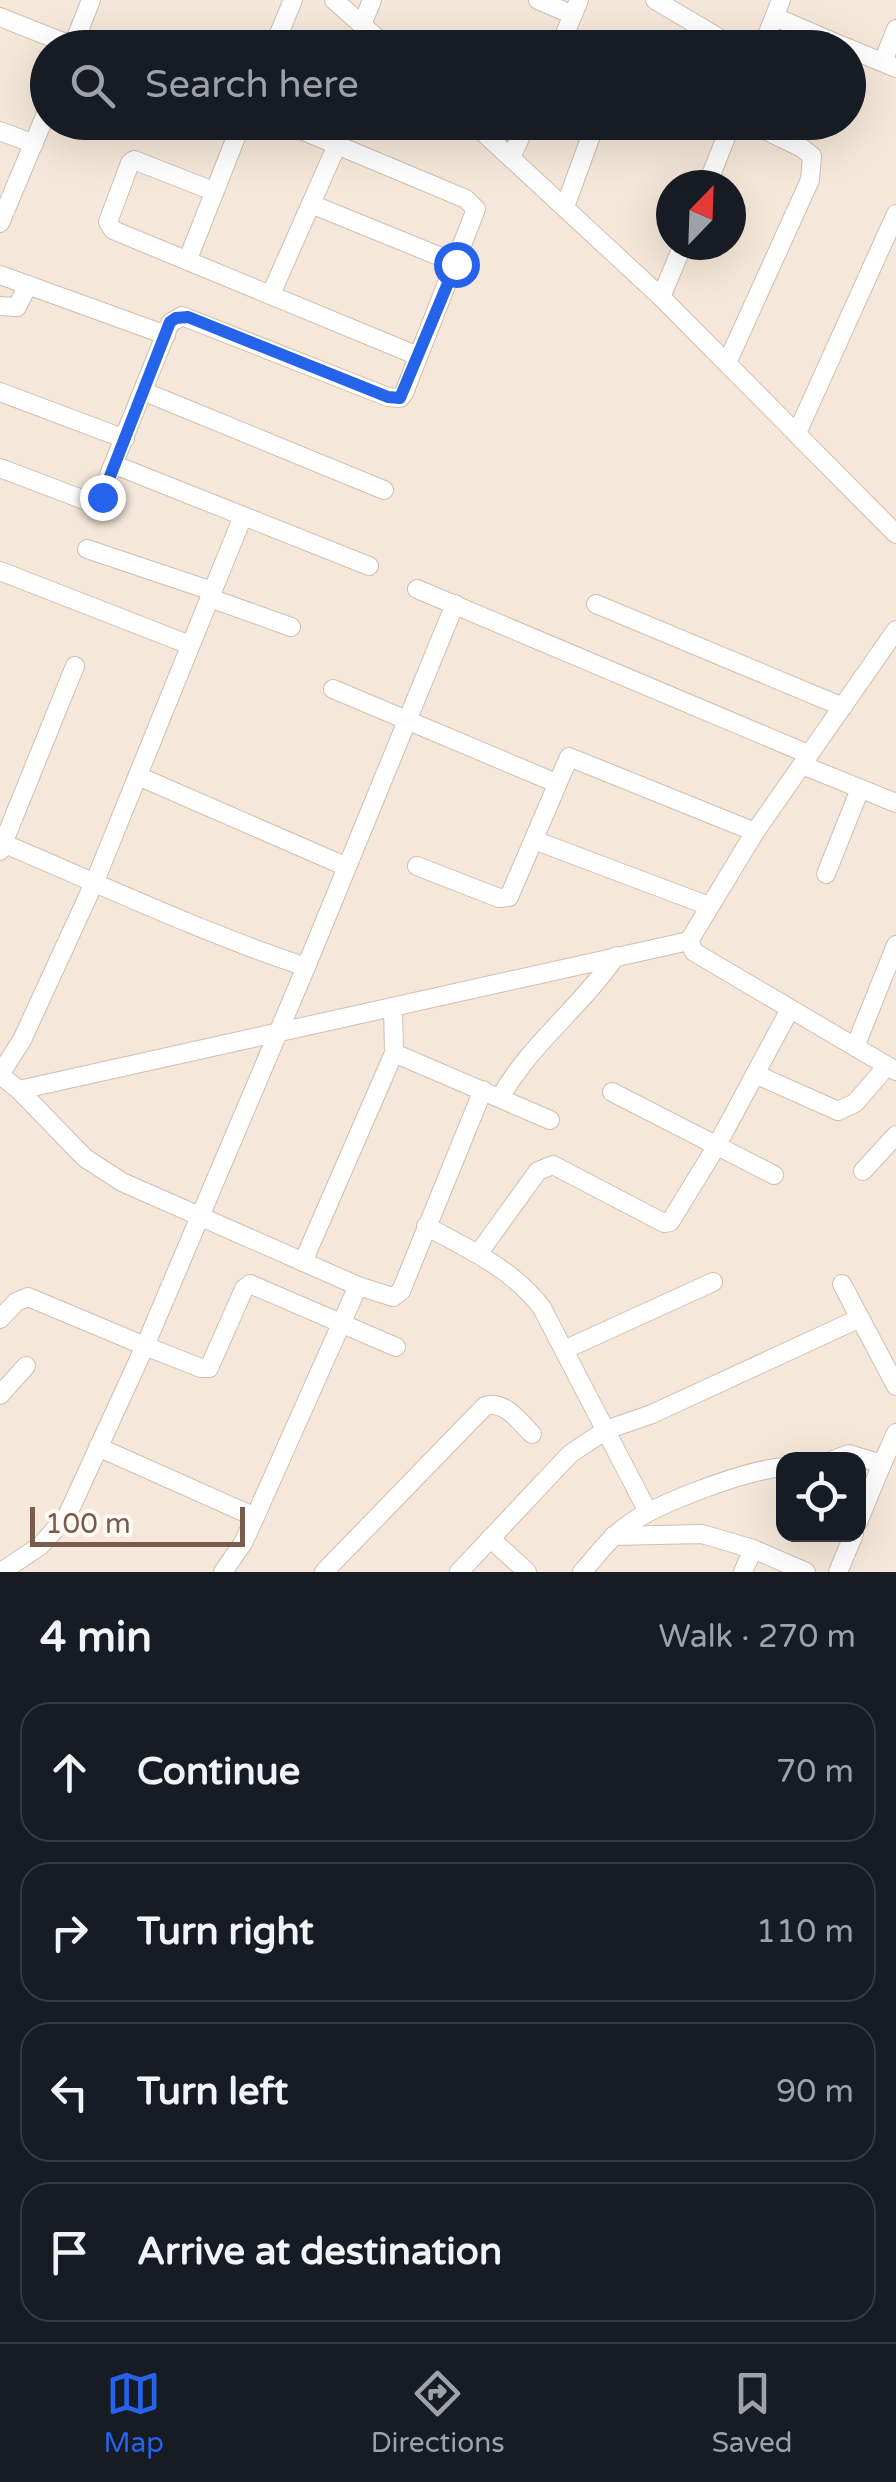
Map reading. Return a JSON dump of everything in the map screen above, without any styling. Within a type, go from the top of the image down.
[{"type":"street","points":[[79,30],[90,0]]},
{"type":"street","points":[[281,30],[293,0]]},
{"type":"street","points":[[334,0],[368,30]]},
{"type":"street","points":[[362,25],[372,0]]},
{"type":"street","points":[[538,0],[576,7]]},
{"type":"street","points":[[655,0],[706,30]]},
{"type":"street","points":[[778,9],[816,30]]},
{"type":"street","points":[[0,17],[31,30]]},
{"type":"street","points":[[889,65],[896,29]]},
{"type":"street","points":[[0,130],[34,144]]},
{"type":"street","points":[[0,222],[36,140]]},
{"type":"street","points":[[188,259],[234,140]]},
{"type":"street","points":[[0,468],[92,502],[102,497],[176,318],[188,317],[395,398],[404,394],[475,216],[472,202],[325,140]]},
{"type":"street","points":[[492,140],[662,298],[895,532]]},
{"type":"street","points":[[512,158],[520,140]]},
{"type":"street","points":[[565,207],[589,140]]},
{"type":"street","points":[[713,170],[725,140]]},
{"type":"street","points":[[727,363],[810,180],[812,156],[785,140]]},
{"type":"street","points":[[271,294],[337,145]]},
{"type":"street","points":[[213,191],[134,160],[107,218],[113,230],[418,356]]},
{"type":"street","points":[[311,204],[456,264]]},
{"type":"street","points":[[797,434],[896,214]]},
{"type":"street","points":[[662,298],[676,260]]},
{"type":"street","points":[[0,274],[166,336]]},
{"type":"street","points":[[0,306],[17,307],[28,285]]},
{"type":"street","points":[[0,392],[125,439]]},
{"type":"street","points":[[145,392],[384,490]]},
{"type":"street","points":[[114,465],[368,566]]},
{"type":"street","points":[[243,516],[95,880],[22,1040],[0,1075],[86,1158],[122,1182],[358,1286],[386,1297],[398,1295],[426,1226],[492,1094],[560,1026],[616,956]]},
{"type":"street","points":[[87,549],[290,627]]},
{"type":"street","points":[[0,572],[190,646]]},
{"type":"street","points":[[416,589],[896,803]]},
{"type":"street","points":[[1,1572],[56,1532],[77,1498],[200,1218],[455,604]]},
{"type":"street","points":[[596,604],[843,708]]},
{"type":"street","points":[[19,1090],[689,941],[755,832],[896,630]]},
{"type":"street","points":[[75,666],[1,845],[95,880],[176,919],[306,967]]},
{"type":"street","points":[[333,689],[556,784]]},
{"type":"street","points":[[417,866],[504,900],[514,892],[566,759],[573,757],[755,832]]},
{"type":"street","points":[[138,776],[348,867]]},
{"type":"street","points":[[826,874],[860,788]]},
{"type":"street","points":[[534,840],[709,906]]},
{"type":"street","points":[[689,941],[694,952],[892,1069],[855,1103],[838,1111],[755,1074]]},
{"type":"street","points":[[855,1047],[896,944]]},
{"type":"street","points":[[303,1262],[394,1053],[394,1007]]},
{"type":"street","points":[[478,1254],[545,1166],[560,1166],[667,1224],[716,1147],[789,1010]]},
{"type":"street","points":[[394,1053],[550,1120]]},
{"type":"street","points":[[612,1092],[774,1176]]},
{"type":"street","points":[[863,1171],[896,1135]]},
{"type":"street","points":[[426,1226],[478,1254],[531,1293],[648,1512]]},
{"type":"street","points":[[564,1350],[713,1282]]},
{"type":"street","points":[[0,1319],[16,1302],[28,1297],[144,1346],[210,1368],[244,1288],[250,1284],[396,1348]]},
{"type":"street","points":[[842,1284],[896,1386]]},
{"type":"street","points":[[223,1572],[244,1543],[358,1286]]},
{"type":"street","points":[[459,1572],[570,1454],[606,1430],[652,1414],[860,1318]]},
{"type":"street","points":[[0,1395],[26,1366]]},
{"type":"street","points":[[324,1572],[485,1406],[505,1408],[532,1434]]},
{"type":"street","points":[[866,1503],[896,1433]]},
{"type":"street","points":[[98,1446],[256,1517]]},
{"type":"street","points":[[866,1459],[882,1464]]},
{"type":"street","points":[[582,1572],[614,1536],[648,1512],[756,1470],[776,1469]]},
{"type":"street","points":[[614,1536],[702,1534],[806,1572]]},
{"type":"street","points":[[490,1538],[527,1572]]},
{"type":"street","points":[[838,1572],[851,1542]]},
{"type":"street","points":[[743,1572],[753,1550]]},
{"type":"shaded area","points":[[0,0],[896,0],[896,1572],[0,1572]]},
{"type":"route","points":[[102,497],[170,322],[176,318],[188,317],[388,397],[400,398],[456,264]]}]
